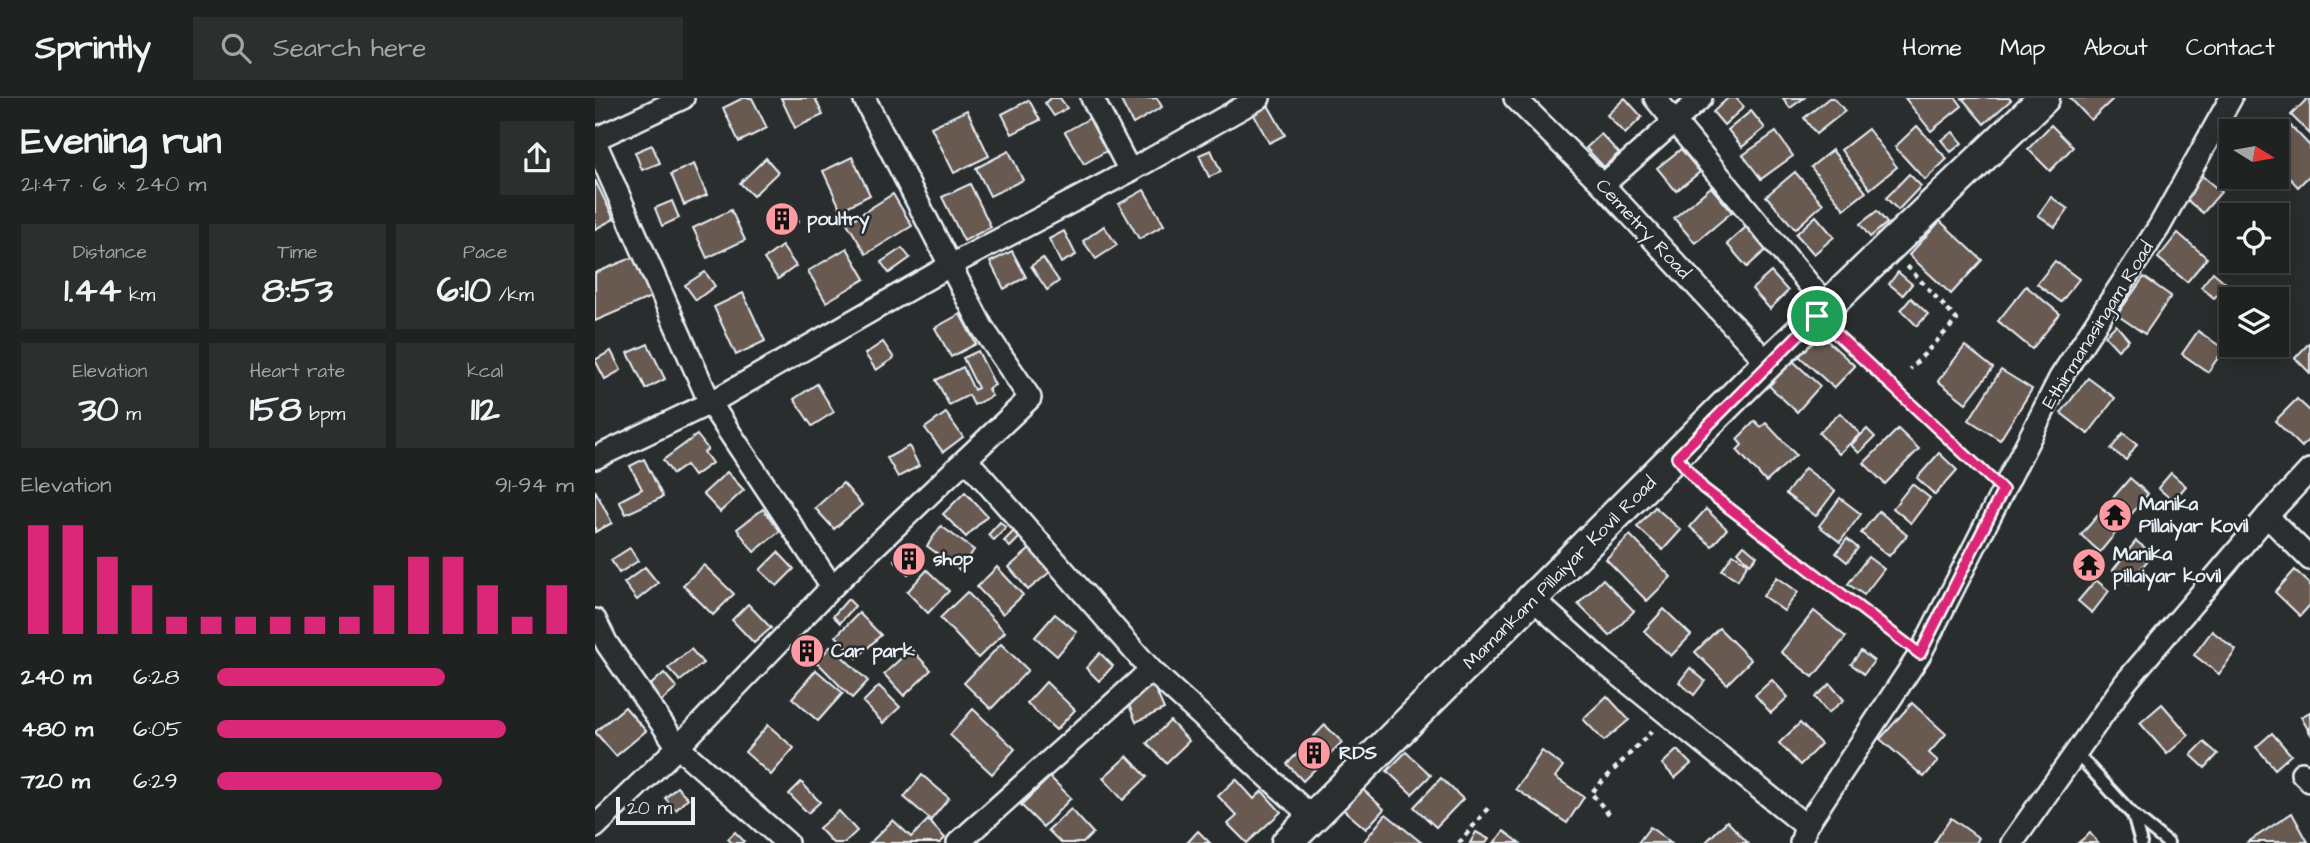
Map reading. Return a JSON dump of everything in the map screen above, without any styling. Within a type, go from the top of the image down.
[{"type":"main road","name":"Mamankam Pillaiyar Kovil Road","points":[[1287,843],[1534,600],[1768,363],[2045,98]]},
{"type":"street","points":[[683,98],[595,140],[710,402],[832,587]]},
{"type":"street","points":[[595,827],[678,747],[832,587],[1030,398],[982,327],[864,98]]},
{"type":"street","points":[[1092,98],[1130,171]]},
{"type":"street","points":[[595,458],[710,402],[951,265],[1130,171],[1259,98]]},
{"type":"street","name":"Cemetry Road","points":[[1515,98],[1603,185],[1768,363]]},
{"type":"street","points":[[1655,98],[1675,119],[1822,311]]},
{"type":"street","points":[[1603,185],[1701,98]]},
{"type":"street","name":"Ethirmanasingam Road","points":[[1803,834],[1920,654],[2060,378],[2159,227],[2231,98]]},
{"type":"street","points":[[966,459],[1151,670],[1312,817]]},
{"type":"street","points":[[2012,843],[2125,683],[2267,516],[2310,470]]},
{"type":"street","points":[[2267,516],[2310,559]]},
{"type":"street","points":[[1534,600],[1803,834]]},
{"type":"street","points":[[595,620],[601,650],[678,747],[787,843]]},
{"type":"street","points":[[958,843],[1151,670]]},
{"type":"lane","points":[[2077,754],[2133,815],[2168,843]]},
{"type":"lane","points":[[2133,815],[2141,843]]},
{"type":"path","points":[[1891,247],[1957,320],[1910,369]]},
{"type":"path","points":[[1822,311],[2003,490]]},
{"type":"path","points":[[1677,457],[1703,488],[1920,654]]},
{"type":"path","points":[[1609,814],[1591,793],[1668,715]]},
{"type":"path","points":[[1459,843],[1489,807]]},
{"type":"building","points":[[743,98],[752,98],[767,128],[739,142],[723,108]]},
{"type":"building","points":[[781,98],[815,98],[823,115],[795,128]]},
{"type":"building","points":[[1051,98],[1060,98],[1067,108],[1054,116],[1045,103]]},
{"type":"building","points":[[1157,98],[1162,107],[1133,124],[1120,99]]},
{"type":"building","points":[[1625,98],[1642,117],[1625,134],[1607,115]]},
{"type":"building","points":[[1728,98],[1736,98],[1744,107],[1724,125],[1713,112]]},
{"type":"building","points":[[1783,98],[1804,98],[1790,108]]},
{"type":"building","points":[[1829,98],[1834,98],[1845,111],[1816,134],[1804,118]]},
{"type":"building","points":[[1905,98],[1956,98],[1962,106],[1931,131]]},
{"type":"building","points":[[1962,98],[2009,98],[2011,100],[1984,124]]},
{"type":"building","points":[[2070,98],[2114,98],[2091,120]]},
{"type":"building","points":[[2310,98],[2310,134],[2291,115]]},
{"type":"building","points":[[1029,100],[1040,120],[1012,134],[1002,114]]},
{"type":"building","points":[[1268,105],[1285,135],[1269,143],[1253,113]]},
{"type":"building","points":[[967,110],[989,156],[954,173],[931,127]]},
{"type":"building","points":[[1751,111],[1765,128],[1742,147],[1728,130]]},
{"type":"building","points":[[1090,118],[1108,150],[1084,164],[1065,132]]},
{"type":"building","points":[[2051,125],[2073,147],[2050,171],[2028,149]]},
{"type":"building","points":[[1917,126],[1947,159],[1925,180],[1895,147]]},
{"type":"building","points":[[2289,126],[2310,146],[2310,175],[2298,187],[2289,177]]},
{"type":"building","points":[[1868,129],[1897,167],[1870,189],[1841,150]]},
{"type":"building","points":[[1776,132],[1793,156],[1761,179],[1743,155]]},
{"type":"building","points":[[1953,132],[1962,143],[1951,152],[1941,140]]},
{"type":"building","points":[[1601,134],[1619,153],[1604,167],[1586,148]]},
{"type":"building","points":[[652,145],[660,163],[642,170],[635,152]]},
{"type":"building","points":[[1681,149],[1700,172],[1676,191],[1657,168]]},
{"type":"building","points":[[1211,150],[1221,172],[1209,177],[1199,155]]},
{"type":"building","points":[[1832,150],[1866,192],[1844,209],[1811,167]]},
{"type":"building","points":[[1009,151],[1023,180],[990,196],[976,168]]},
{"type":"building","points":[[852,157],[870,195],[841,210],[823,171]]},
{"type":"building","points":[[766,158],[778,172],[753,196],[740,183]]},
{"type":"building","points":[[694,164],[707,195],[684,205],[671,174]]},
{"type":"building","points":[[1795,172],[1823,204],[1795,229],[1766,196]]},
{"type":"building","points":[[1909,174],[1921,186],[1898,210],[1886,198]]},
{"type":"building","points":[[2201,175],[2221,192],[2203,213],[2183,197]]},
{"type":"building","points":[[595,180],[614,219],[595,229]]},
{"type":"building","points":[[970,184],[991,227],[964,241],[942,197]]},
{"type":"building","points":[[1711,187],[1732,212],[1695,243],[1674,218]]},
{"type":"building","points":[[1144,190],[1164,225],[1139,239],[1119,204]]},
{"type":"building","points":[[893,194],[912,226],[866,254],[847,223]]},
{"type":"building","points":[[2051,197],[2068,209],[2055,227],[2038,215]]},
{"type":"building","points":[[672,201],[679,218],[662,226],[655,208]]},
{"type":"building","name":"poultry","points":[[792,205],[799,221],[771,233],[764,218]]},
{"type":"building","points":[[731,210],[745,240],[707,258],[693,228]]},
{"type":"building","points":[[1877,211],[1887,223],[1870,237],[1860,224]]},
{"type":"building","points":[[1816,216],[1834,237],[1814,254],[1796,234]]},
{"type":"building","points":[[1940,221],[1982,260],[1951,294],[1909,255]]},
{"type":"building","points":[[1104,226],[1117,245],[1096,259],[1083,241]]},
{"type":"building","points":[[1746,227],[1766,250],[1747,267],[1727,244]]},
{"type":"building","points":[[1064,231],[1076,255],[1061,263],[1049,239]]},
{"type":"building","points":[[2178,233],[2207,258],[2187,282],[2158,258]]},
{"type":"building","points":[[782,246],[796,266],[778,279],[764,259]]},
{"type":"building","points":[[847,248],[865,279],[826,302],[808,271]]},
{"type":"building","points":[[902,248],[910,258],[889,273],[881,262]]},
{"type":"building","points":[[1012,251],[1026,277],[1004,289],[990,262]]},
{"type":"building","points":[[634,257],[651,297],[595,321],[595,273]]},
{"type":"building","points":[[1043,258],[1059,281],[1047,290],[1031,266]]},
{"type":"building","points":[[2055,261],[2079,279],[2061,302],[2037,284]]},
{"type":"building","points":[[705,272],[715,286],[696,300],[685,285]]},
{"type":"building","points":[[1771,272],[1788,291],[1770,309],[1752,289]]},
{"type":"building","points":[[1898,272],[1912,284],[1903,295],[1889,284]]},
{"type":"building","points":[[2213,272],[2227,284],[2219,287],[2219,293],[2214,298],[2201,287]]},
{"type":"building","points":[[2144,277],[2171,296],[2145,334],[2117,315]]},
{"type":"building","points":[[2026,286],[2060,314],[2032,349],[1998,321]]},
{"type":"building","points":[[743,293],[765,341],[736,355],[714,307]]},
{"type":"building","points":[[1911,298],[1928,314],[1917,326],[1901,310]]},
{"type":"building","points":[[960,314],[976,344],[951,357],[935,328]]},
{"type":"building","points":[[2116,325],[2129,340],[2118,350],[2105,336]]},
{"type":"building","points":[[2198,331],[2219,346],[2219,356],[2208,372],[2182,354]]},
{"type":"building","points":[[1820,334],[1855,366],[1834,388],[1799,356]]},
{"type":"building","points":[[883,342],[894,358],[876,370],[865,354]]},
{"type":"building","points":[[2310,342],[2310,373],[2295,358]]},
{"type":"building","points":[[648,344],[665,379],[646,389],[628,353]]},
{"type":"building","points":[[1965,346],[1993,368],[1966,403],[1938,381]]},
{"type":"building","points":[[611,351],[621,370],[605,379],[595,360]]},
{"type":"building","points":[[978,351],[995,385],[988,389],[992,396],[974,405],[969,395],[949,405],[936,380],[963,367],[974,390],[978,388],[963,358]]},
{"type":"building","points":[[1792,360],[1820,386],[1797,412],[1769,386]]},
{"type":"building","points":[[2001,370],[2032,389],[2000,440],[1969,420]]},
{"type":"building","points":[[2088,378],[2115,398],[2088,434],[2061,413]]},
{"type":"building","points":[[817,384],[834,412],[812,426],[794,399]]},
{"type":"building","points":[[2297,399],[2310,411],[2310,438],[2302,447],[2275,421]]},
{"type":"building","points":[[946,413],[963,437],[943,452],[925,428]]},
{"type":"building","points":[[1840,413],[1860,434],[1839,454],[1819,433]]},
{"type":"building","points":[[1755,421],[1761,427],[1766,423],[1796,455],[1766,482],[1737,450],[1742,445],[1737,439]]},
{"type":"building","points":[[1867,429],[1875,437],[1859,453],[1851,445]]},
{"type":"building","points":[[1898,429],[1919,449],[1885,484],[1864,463]]},
{"type":"building","points":[[2123,433],[2137,444],[2126,460],[2111,449]]},
{"type":"building","points":[[697,435],[708,449],[704,452],[712,463],[694,476],[686,465],[673,474],[663,460]]},
{"type":"building","points":[[909,446],[919,466],[898,477],[887,458]]},
{"type":"building","points":[[1939,453],[1957,470],[1935,495],[1917,478]]},
{"type":"building","points":[[644,459],[663,497],[626,514],[619,501],[642,489],[630,466]]},
{"type":"building","points":[[1805,468],[1835,491],[1816,516],[1786,494]]},
{"type":"building","points":[[727,472],[744,490],[720,512],[703,494]]},
{"type":"building","points":[[2171,473],[2186,486],[2173,501],[2158,488]]},
{"type":"building","name":"Manika Pillaiyar Kovil","points":[[2130,478],[2148,494],[2100,552],[2081,535]]},
{"type":"building","points":[[843,483],[862,505],[834,529],[815,508]]},
{"type":"building","points":[[1912,484],[1930,498],[1911,523],[1893,508]]},
{"type":"building","points":[[595,490],[612,523],[595,532]]},
{"type":"building","points":[[965,492],[987,516],[966,537],[943,514]]},
{"type":"building","points":[[1840,498],[1861,514],[1840,542],[1819,526]]},
{"type":"building","points":[[1655,507],[1681,530],[1663,550],[1637,527]]},
{"type":"building","points":[[763,509],[780,531],[754,552],[737,529]]},
{"type":"building","points":[[1706,509],[1727,529],[1712,546],[1690,527]]},
{"type":"building","points":[[1879,511],[1907,535],[1889,556],[1861,533]]},
{"type":"building","points":[[1000,522],[1006,528],[994,540],[988,535]]},
{"type":"building","points":[[941,526],[974,550],[960,570],[927,546]]},
{"type":"building","name":"shop","points":[[1015,530],[1021,536],[1010,547],[1004,541]]},
{"type":"building","points":[[1630,535],[1671,577],[1647,601],[1606,559]]},
{"type":"building","points":[[1847,539],[1858,548],[1847,562],[1836,553]]},
{"type":"building","points":[[2136,541],[2153,554],[2129,583],[2113,570]]},
{"type":"building","name":"shop","points":[[910,544],[923,558],[908,574],[894,560]]},
{"type":"building","points":[[1744,545],[1757,556],[1750,564],[1738,552]]},
{"type":"building","points":[[630,548],[638,561],[619,573],[611,560]]},
{"type":"building","points":[[1030,549],[1050,572],[1028,590],[1009,567]]},
{"type":"building","points":[[778,552],[794,569],[777,586],[760,570]]},
{"type":"building","points":[[1733,554],[1748,563],[1738,580],[1722,570]]},
{"type":"building","points":[[1868,557],[1884,569],[1864,595],[1848,584]]},
{"type":"building","points":[[704,565],[734,594],[713,615],[683,585]]},
{"type":"building","points":[[645,567],[658,583],[637,600],[624,583]]},
{"type":"building","points":[[997,567],[1023,595],[1003,614],[977,587]]},
{"type":"building","points":[[927,570],[949,591],[928,613],[907,592]]},
{"type":"building","points":[[2295,570],[2310,584],[2310,605],[2300,616],[2275,592]]},
{"type":"building","points":[[1777,577],[1798,592],[1784,611],[1763,596]]},
{"type":"building","points":[[1603,579],[1634,611],[1610,636],[1578,604]]},
{"type":"building","points":[[2096,580],[2109,591],[2092,613],[2078,601]]},
{"type":"building","points":[[967,592],[1005,632],[978,658],[940,618]]},
{"type":"building","points":[[848,599],[855,606],[840,623],[833,616]]},
{"type":"building","points":[[748,604],[771,628],[754,643],[732,620]]},
{"type":"building","points":[[1664,609],[1691,635],[1671,656],[1644,631]]},
{"type":"building","points":[[1814,611],[1846,637],[1813,677],[1781,652]]},
{"type":"building","points":[[859,613],[881,635],[857,658],[836,636]]},
{"type":"building","points":[[1055,614],[1077,632],[1057,656],[1035,637]]},
{"type":"building","points":[[1719,628],[1751,660],[1727,684],[1695,652]]},
{"type":"building","points":[[2212,631],[2236,650],[2219,674],[2194,655]]},
{"type":"building","name":"Car park","points":[[811,637],[820,645],[802,664],[793,656]]},
{"type":"building","points":[[1001,644],[1028,670],[991,709],[964,683]]},
{"type":"building","points":[[831,646],[868,681],[852,698],[815,663]]},
{"type":"building","points":[[691,649],[703,663],[680,681],[668,668]]},
{"type":"building","points":[[911,649],[931,670],[904,696],[884,674]]},
{"type":"building","points":[[1861,651],[1874,661],[1864,674],[1851,664]]},
{"type":"building","points":[[1100,653],[1113,666],[1099,681],[1086,668]]},
{"type":"building","points":[[1690,668],[1705,681],[1694,695],[1679,682]]},
{"type":"building","points":[[816,670],[843,693],[818,721],[792,698]]},
{"type":"building","points":[[664,673],[677,688],[659,703],[647,688]]},
{"type":"building","points":[[1772,680],[1788,697],[1771,713],[1755,695]]},
{"type":"building","points":[[1046,682],[1075,710],[1056,730],[1027,703]]},
{"type":"building","points":[[1830,684],[1844,700],[1828,713],[1815,697]]},
{"type":"building","points":[[879,686],[900,707],[883,723],[863,702]]},
{"type":"building","points":[[1154,686],[1164,709],[1136,722],[1126,698]]},
{"type":"building","points":[[1607,696],[1629,720],[1604,741],[1583,719]]},
{"type":"building","points":[[1912,703],[1946,734],[1929,753],[1938,761],[1924,777],[1880,739]]},
{"type":"building","points":[[2162,704],[2189,735],[2167,754],[2140,723]]},
{"type":"building","points":[[625,707],[646,731],[616,756],[595,732]]},
{"type":"building","points":[[973,709],[1015,749],[992,774],[950,735]]},
{"type":"building","points":[[2310,712],[2310,733],[2301,717]]},
{"type":"building","points":[[1170,721],[1189,741],[1166,763],[1147,743]]},
{"type":"building","points":[[1800,723],[1821,744],[1800,765],[1779,743]]},
{"type":"building","points":[[768,725],[794,748],[771,775],[745,752]]},
{"type":"building","name":"RDS","points":[[1325,725],[1342,742],[1303,781],[1287,764]]},
{"type":"building","points":[[2272,733],[2291,755],[2275,769],[2256,747]]},
{"type":"building","points":[[2204,742],[2218,754],[2205,768],[2191,755]]},
{"type":"building","points":[[1677,750],[1691,764],[1675,778],[1662,764]]},
{"type":"building","points":[[1542,751],[1563,766],[1555,777],[1584,797],[1567,823],[1516,789]]},
{"type":"building","points":[[1406,752],[1431,775],[1412,794],[1387,771]]},
{"type":"building","points":[[1127,756],[1147,777],[1123,800],[1103,778]]},
{"type":"building","points":[[922,775],[949,798],[931,820],[904,797]]},
{"type":"building","points":[[1050,777],[1071,798],[1043,827],[1021,805]]},
{"type":"building","points":[[1441,778],[1463,799],[1436,827],[1414,807]]},
{"type":"building","points":[[1236,779],[1254,799],[1262,791],[1281,812],[1247,843],[1228,824],[1237,816],[1218,796]]},
{"type":"building","points":[[801,782],[820,802],[808,813],[789,794]]},
{"type":"building","points":[[1358,785],[1384,809],[1366,829],[1339,806]]},
{"type":"building","points":[[677,787],[688,798],[676,810],[665,798]]},
{"type":"building","points":[[1071,809],[1093,833],[1083,843],[1061,843],[1048,830]]},
{"type":"building","points":[[839,811],[857,831],[844,843],[833,843],[819,828]]},
{"type":"building","points":[[2292,813],[2308,842],[2248,842]]},
{"type":"building","points":[[1386,814],[1422,843],[1363,843]]},
{"type":"building","points":[[1951,818],[1979,838],[1976,843],[1934,843]]},
{"type":"building","points":[[893,820],[911,837],[928,820],[945,838],[940,843],[870,843]]},
{"type":"building","points":[[1727,821],[1748,843],[1705,843]]},
{"type":"building","points":[[1650,827],[1671,843],[1638,843]]},
{"type":"building","points":[[1198,831],[1210,843],[1187,843]]},
{"type":"building","points":[[1504,831],[1520,843],[1494,843]]},
{"type":"building","points":[[735,832],[744,841],[742,843],[732,843],[728,839]]},
{"type":"building","points":[[1476,832],[1489,839],[1486,843],[1470,843]]},
{"type":"building","points":[[2090,833],[2098,843],[2078,843]]},
{"type":"place","name":"poultry","points":[[782,219]]},
{"type":"place","name":"Manika Pillaiyar Kovil","points":[[2115,515]]},
{"type":"place","name":"shop","points":[[909,559]]},
{"type":"place","name":"Manika pillaiyar kovil","points":[[2089,565]]},
{"type":"place","name":"Car park","points":[[807,651]]},
{"type":"place","name":"RDS","points":[[1314,753]]},
{"type":"route","points":[[1817,316],[2003,490],[1920,654],[1703,488],[1677,457],[1817,316]]}]
